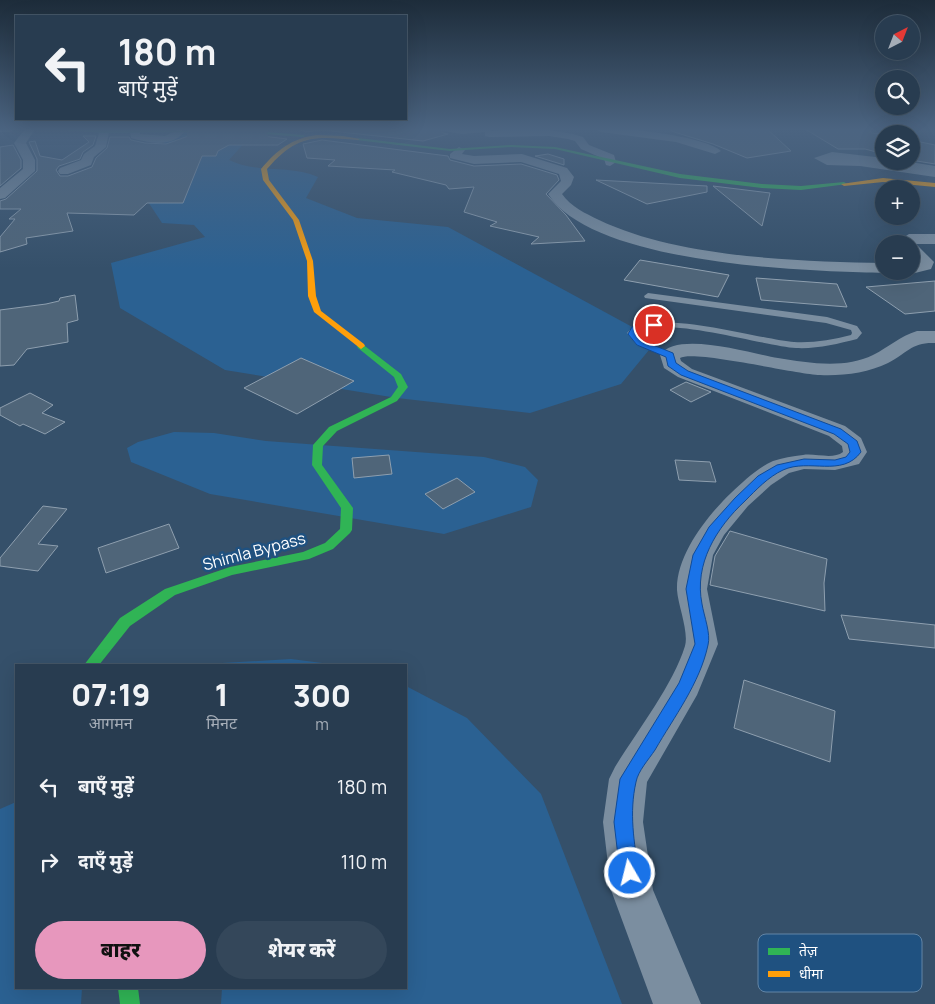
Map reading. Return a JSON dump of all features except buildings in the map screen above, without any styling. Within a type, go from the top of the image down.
[{"type":"main road","name":"Shimla Bypass","points":[[92,664],[125,622],[170,592],[230,572],[305,556],[328,546],[346,530],[347,508],[317,465],[318,445],[333,429],[394,399],[403,387],[398,376],[318,312],[312,296],[310,261],[296,220],[266,180],[265,176]]},
{"type":"main road","points":[[679,176],[762,186],[801,188],[883,180],[935,186]]},
{"type":"main road","points":[[128,989],[130,1004]]},
{"type":"street","points":[[0,196],[21,176]]},
{"type":"street","points":[[567,176],[567,182],[555,194],[561,203],[574,213],[610,231],[642,242],[710,256],[830,267],[875,268]]},
{"type":"street","points":[[920,239],[935,239]]},
{"type":"street","points":[[920,256],[926,262],[925,266],[920,267]]},
{"type":"street","points":[[677,1004],[632,890],[623,822],[628,779],[685,685],[702,644],[692,589],[699,555],[713,530],[739,500],[762,479],[781,467],[804,462],[835,463],[850,459],[855,452],[853,443],[837,432],[685,373],[671,364],[670,355],[682,349],[821,369],[854,368],[884,357],[907,339],[919,336],[935,337]]},
{"type":"lane","points":[[648,296],[827,320],[854,328],[857,333],[854,337],[826,344],[804,346],[690,327],[654,325],[634,329],[632,334],[640,343],[670,355]]},
{"type":"shaded area","points":[[151,176],[315,176],[318,177],[306,198],[357,218],[448,227],[636,329],[649,350],[621,384],[530,413],[397,398],[225,370],[120,308],[111,263],[205,237],[194,225],[162,223],[139,188]]},
{"type":"shaded area","points":[[174,432],[214,433],[266,441],[484,457],[525,467],[538,480],[531,507],[444,534],[210,494],[131,462],[127,448],[138,442]]},
{"type":"shaded area","points":[[291,659],[330,664],[222,664]]},
{"type":"shaded area","points":[[407,687],[467,718],[541,794],[622,1004],[221,1004],[222,989],[407,989]]},
{"type":"shaded area","points":[[15,802],[15,989],[82,989],[81,1004],[0,1004],[0,809]]},
{"type":"traffic: fast","points":[[679,176],[762,186],[801,188],[844,184]]},
{"type":"traffic: fast","points":[[92,664],[125,622],[170,592],[230,571],[305,556],[329,546],[346,530],[347,508],[317,465],[318,445],[333,429],[394,399],[403,387],[398,376],[361,346]]},
{"type":"traffic: fast","points":[[128,989],[130,1004]]},
{"type":"traffic: slow","points":[[265,176],[266,180],[296,220],[310,261],[312,296],[318,312],[361,346]]},
{"type":"traffic: slow","points":[[844,184],[883,180],[935,185]]},
{"type":"route","points":[[630,873],[623,822],[628,779],[685,685],[702,644],[692,589],[699,555],[713,530],[739,500],[762,479],[781,467],[804,462],[835,463],[850,459],[855,452],[853,443],[837,432],[685,373],[671,364],[670,355],[640,343],[632,334],[634,329],[654,325]]}]
